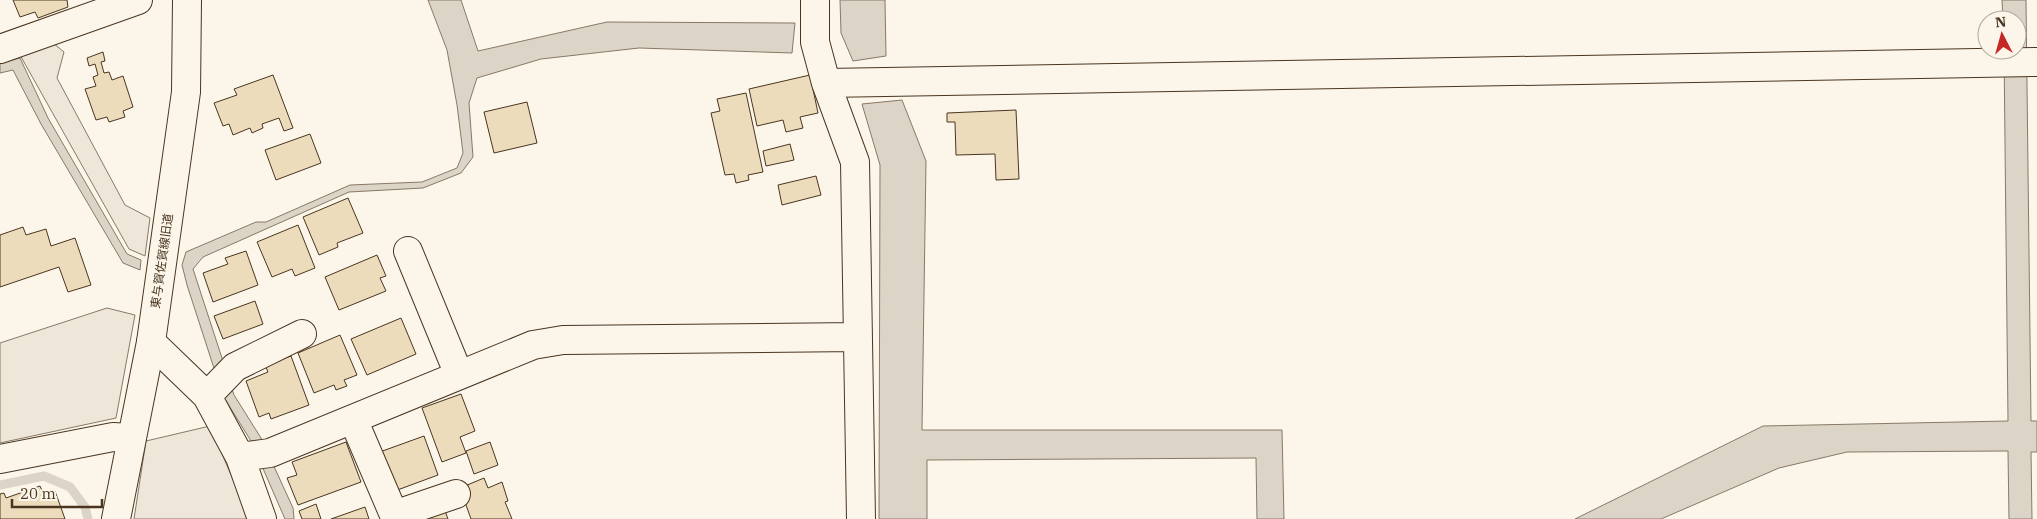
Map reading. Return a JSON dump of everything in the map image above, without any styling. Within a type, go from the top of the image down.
[{"type":"street","points":[[0,49],[138,0]]},
{"type":"street","name":"東与賀佐賀線旧道","points":[[116,519],[151,342],[186,92],[187,0]]},
{"type":"street","points":[[815,0],[815,42],[826,83],[855,162],[861,519]]},
{"type":"street","points":[[826,83],[2036,62]]},
{"type":"street","points":[[1996,63],[2036,62]]},
{"type":"street","points":[[408,251],[459,375]]},
{"type":"street","points":[[210,393],[235,367],[302,334]]},
{"type":"street","points":[[253,455],[353,419],[533,344],[563,340],[857,337]]},
{"type":"street","points":[[151,342],[210,393],[253,455],[262,519]]},
{"type":"street","points":[[353,419],[394,515],[456,494]]},
{"type":"street","points":[[0,459],[113,437],[131,438]]},
{"type":"shaded area","points":[[428,0],[461,0],[478,51],[607,22],[795,23],[792,53],[639,48],[541,59],[477,78],[469,103],[473,157],[461,173],[423,188],[349,192],[203,257],[193,269],[234,395],[261,438],[293,508],[294,519],[285,519],[251,441],[223,396],[182,265],[186,252],[256,222],[266,222],[350,185],[422,182],[457,168],[463,153],[457,105],[447,50]]},
{"type":"shaded area","points":[[840,0],[885,0],[886,56],[853,61],[841,33]]},
{"type":"shaded area","points":[[2002,0],[2026,0],[2026,10],[2002,10]]},
{"type":"shaded area","points":[[53,43],[64,52],[57,78],[125,205],[150,218],[145,256],[129,249],[20,55]]},
{"type":"shaded area","points":[[20,58],[48,118],[127,254],[141,260],[140,270],[123,263],[41,124],[13,70],[0,73],[0,63]]},
{"type":"shaded area","points":[[2004,60],[2027,60],[2031,421],[2037,421],[2037,452],[2031,452],[2032,519],[2009,519],[2008,451],[1847,452],[1779,468],[1661,519],[1575,519],[1763,426],[2008,421]]},
{"type":"shaded area","points":[[902,100],[926,161],[922,430],[1282,430],[1284,519],[1257,519],[1256,458],[927,460],[927,519],[879,519],[880,165],[862,104]]},
{"type":"shaded area","points":[[107,308],[135,315],[116,418],[0,443],[0,343]]},
{"type":"shaded area","points":[[210,426],[250,519],[134,519],[146,441]]},
{"type":"building","points":[[13,0],[67,0],[68,7],[38,18],[35,12],[20,17]]},
{"type":"building","points":[[103,52],[105,61],[101,62],[104,73],[109,72],[112,80],[123,76],[133,107],[123,111],[125,117],[109,122],[107,117],[96,120],[85,89],[96,86],[93,77],[98,75],[95,64],[89,66],[87,58]]},
{"type":"building","points":[[273,75],[293,128],[284,131],[279,118],[262,124],[263,128],[252,133],[250,128],[233,135],[229,124],[223,126],[214,103],[237,95],[234,89]]},
{"type":"building","points":[[810,75],[818,113],[800,117],[803,128],[786,132],[783,120],[757,126],[749,89]]},
{"type":"building","points":[[746,93],[763,172],[748,175],[749,180],[736,183],[734,174],[725,175],[711,113],[720,111],[717,99]]},
{"type":"building","points":[[527,102],[537,143],[494,153],[484,112]]},
{"type":"building","points":[[1016,110],[1019,179],[996,180],[995,154],[956,155],[955,122],[947,122],[947,113]]},
{"type":"building","points":[[310,134],[321,163],[276,180],[265,150]]},
{"type":"building","points":[[790,144],[794,160],[766,166],[763,151]]},
{"type":"building","points":[[816,176],[821,195],[782,205],[778,185]]},
{"type":"building","points":[[348,198],[363,233],[337,243],[338,247],[319,255],[303,217]]},
{"type":"building","points":[[298,225],[315,268],[295,276],[292,269],[272,277],[257,242]]},
{"type":"building","points":[[23,227],[26,235],[46,229],[51,246],[75,238],[91,285],[68,292],[59,267],[0,287],[0,235]]},
{"type":"building","points":[[246,251],[258,285],[213,302],[203,273],[228,264],[225,258]]},
{"type":"building","points":[[377,255],[386,276],[380,278],[386,291],[339,310],[325,277]]},
{"type":"building","points":[[255,301],[263,324],[223,339],[214,316]]},
{"type":"building","points":[[401,318],[416,354],[367,375],[351,339]]},
{"type":"building","points":[[340,335],[357,375],[344,380],[347,386],[336,390],[334,385],[314,393],[298,353]]},
{"type":"building","points":[[291,356],[309,405],[271,419],[269,413],[259,417],[246,381],[268,372],[265,365]]},
{"type":"building","points":[[461,394],[475,431],[460,437],[466,453],[442,462],[422,408]]},
{"type":"building","points":[[424,436],[438,475],[392,492],[377,453]]},
{"type":"building","points":[[346,442],[361,482],[298,505],[287,478],[297,475],[292,462]]},
{"type":"building","points":[[490,442],[498,465],[474,474],[466,451]]},
{"type":"building","points":[[484,478],[488,488],[502,482],[508,501],[505,502],[512,519],[471,519],[460,488]]},
{"type":"building","points":[[40,486],[44,495],[55,491],[65,519],[0,519],[0,494],[4,493],[6,498]]},
{"type":"building","points":[[316,504],[321,519],[302,519],[299,511]]},
{"type":"building","points":[[365,507],[369,519],[331,519]]},
{"type":"building","points":[[445,511],[448,519],[425,519]]},
{"type":"waterway","points":[[0,485],[44,476],[70,487],[85,507],[88,519]]}]
